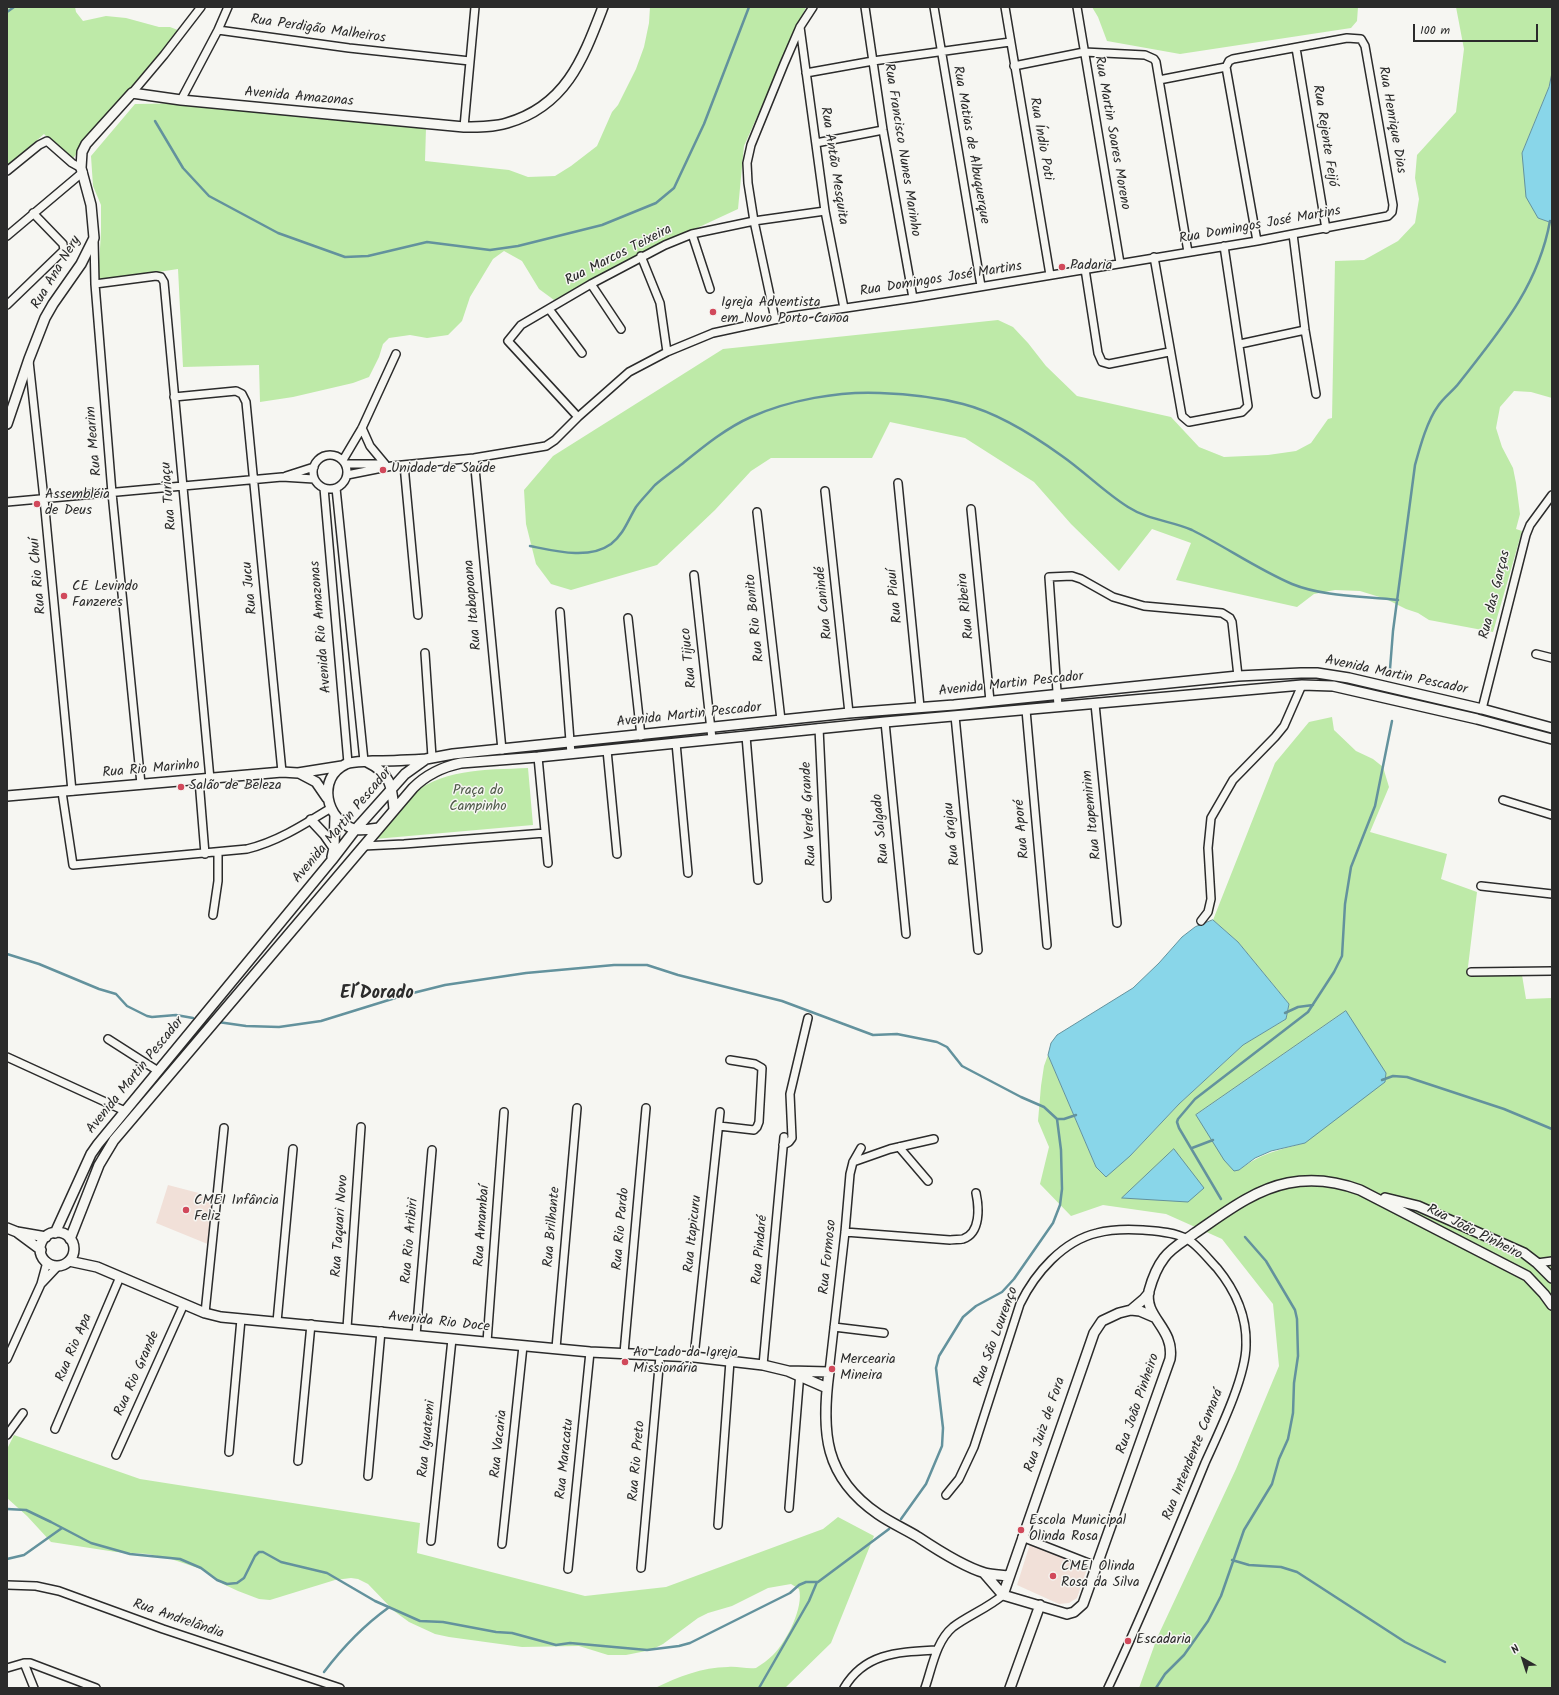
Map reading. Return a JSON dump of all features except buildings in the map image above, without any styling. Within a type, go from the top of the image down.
[{"type":"street","name":"Rua Ana Nery","points":[[7,424],[10,406],[49,310],[81,264],[94,238],[91,205],[82,170],[82,152],[86,144],[164,55],[201,7]]},
{"type":"street","points":[[181,100],[218,30],[228,7]]},
{"type":"street","points":[[475,7],[464,128],[506,123],[533,113],[550,101],[575,72],[601,7]]},
{"type":"street","points":[[775,319],[754,221],[746,173],[747,163],[751,145],[800,27],[813,7]]},
{"type":"street","name":"Rua Francisco Nunes Marinho","points":[[865,7],[883,130],[913,298]]},
{"type":"street","name":"Rua Matias de Albuquerque","points":[[934,7],[981,286]]},
{"type":"street","name":"Rua Índio Poti","points":[[1005,7],[1014,66],[1042,219],[1050,275]]},
{"type":"street","name":"Rua Martin Soares Moreno","points":[[1077,7],[1120,263]]},
{"type":"street","name":"Rua Antão Mesquita","points":[[800,27],[826,210],[844,308]]},
{"type":"street","name":"Rua Perdigão Malheiros","points":[[218,30],[349,48],[470,61]]},
{"type":"street","name":"Rua Henrique Dias","points":[[1296,48],[1347,38],[1358,38],[1365,46],[1393,205],[1392,212],[1385,217]]},
{"type":"street","points":[[806,73],[873,61],[1010,42]]},
{"type":"street","points":[[1257,240],[1226,67],[1229,61],[1233,59],[1296,48]]},
{"type":"street","name":"Rua Rejente Feijó","points":[[1296,48],[1326,229]]},
{"type":"street","points":[[1014,66],[1084,52],[1145,56],[1154,59],[1156,62],[1188,252]]},
{"type":"street","points":[[1159,80],[1226,67]]},
{"type":"street","name":"Avenida Amazonas","points":[[132,93],[181,100],[464,128]]},
{"type":"street","points":[[816,143],[883,130]]},
{"type":"street","points":[[7,171],[39,145],[47,141],[82,170],[7,236]]},
{"type":"street","name":"Rua Marcos Teixeira","points":[[578,417],[508,341],[521,325],[591,284],[665,244],[692,234],[754,221],[826,210]]},
{"type":"street","points":[[7,305],[64,250],[63,244],[33,213]]},
{"type":"street","name":"Rua Domingos José Martins","points":[[344,462],[404,465],[474,458],[546,446],[555,440],[578,417],[629,372],[667,352],[713,333],[775,319],[1154,258],[1326,229],[1385,217]]},
{"type":"street","points":[[692,234],[710,289]]},
{"type":"street","points":[[1293,234],[1305,330],[1316,394]]},
{"type":"street","name":"Rua Mearim","points":[[94,238],[95,284],[112,492],[141,784]]},
{"type":"street","points":[[1154,258],[1182,416],[1189,422],[1242,412],[1246,409],[1249,403],[1224,246]]},
{"type":"street","points":[[641,256],[660,303],[667,352]]},
{"type":"street","points":[[1085,269],[1098,353],[1102,362],[1109,364],[1170,352]]},
{"type":"street","name":"Rua Turiaçu","points":[[95,284],[156,276],[163,280],[210,780]]},
{"type":"street","points":[[591,284],[621,329]]},
{"type":"street","points":[[549,309],[582,353]]},
{"type":"street","points":[[1240,344],[1305,330]]},
{"type":"street","points":[[282,477],[314,479],[324,488],[336,488],[345,480],[347,475],[344,462],[362,428],[396,354]]},
{"type":"street","name":"Rua Rio Chuí","points":[[29,359],[72,791]]},
{"type":"street","name":"Rua Jucu","points":[[174,396],[236,391],[242,394],[246,402],[282,772]]},
{"type":"street","points":[[362,428],[370,446],[389,465]]},
{"type":"street","points":[[314,479],[314,467],[319,458],[329,454],[334,455],[344,462]]},
{"type":"street","name":"Rua Itabapoana","points":[[474,458],[502,750]]},
{"type":"street","name":"Rua Domingos José Martins","points":[[347,475],[389,465]]},
{"type":"street","points":[[404,465],[418,615]]},
{"type":"street","points":[[7,502],[253,481],[282,477],[314,467]]},
{"type":"street","name":"Rua Piauí","points":[[898,483],[920,707]]},
{"type":"street","name":"Avenida Rio Amazonas","points":[[324,488],[345,765]]},
{"type":"street","name":"Avenida Rio Amazonas","points":[[336,488],[366,762]]},
{"type":"street","name":"Rua Canindé","points":[[826,491],[849,713]]},
{"type":"street","name":"Rua das Garças","points":[[1482,709],[1526,535],[1530,525],[1552,495]]},
{"type":"street","name":"Rua Ribeira","points":[[971,509],[990,701]]},
{"type":"street","name":"Rua Rio Bonito","points":[[757,512],[781,720]]},
{"type":"street","name":"Rua Tijuco","points":[[694,575],[712,739]]},
{"type":"street","points":[[1058,706],[1049,577],[1077,577],[1113,597],[1144,606],[1222,613],[1230,618],[1232,622],[1238,676]]},
{"type":"street","points":[[560,612],[571,754]]},
{"type":"street","points":[[628,618],[641,736]]},
{"type":"street","points":[[378,828],[355,830],[340,822],[333,811],[328,798],[328,786],[331,780],[345,765],[366,762],[429,758],[425,653]]},
{"type":"street","points":[[1536,654],[1552,658]]},
{"type":"street","name":"Avenida Martin Pescador","points":[[55,1233],[94,1150],[355,830],[405,774],[429,758],[849,713],[954,705],[1238,676],[1301,673],[1333,675],[1482,709],[1552,728]]},
{"type":"street","points":[[1201,920],[1208,912],[1210,900],[1208,848],[1211,818],[1233,780],[1284,726],[1302,685]]},
{"type":"street","name":"Avenida Martin Pescador","points":[[70,1238],[99,1165],[114,1140],[394,809],[420,782],[430,774],[449,766],[885,722],[1302,685],[1333,686],[1477,719],[1552,739]]},
{"type":"street","name":"Rua Itapemirim","points":[[1095,704],[1117,923]]},
{"type":"street","name":"Rua Aporé","points":[[1026,710],[1047,945]]},
{"type":"street","points":[[854,725],[854,720],[857,717],[874,715],[879,711]]},
{"type":"street","points":[[822,728],[831,724],[848,721],[850,717],[849,713]]},
{"type":"street","name":"Rua Grajau","points":[[955,716],[978,950]]},
{"type":"street","name":"Rua Salgado","points":[[885,722],[906,934]]},
{"type":"street","name":"Rua Verde Grande","points":[[822,728],[827,898]]},
{"type":"street","points":[[746,736],[758,880]]},
{"type":"street","points":[[676,742],[688,874]]},
{"type":"street","points":[[608,750],[617,854]]},
{"type":"street","points":[[538,757],[548,863]]},
{"type":"street","points":[[366,762],[380,769],[385,774],[391,788],[394,809]]},
{"type":"street","name":"Rua Rio Marinho","points":[[7,796],[141,784],[210,780],[282,772],[298,773],[345,765]]},
{"type":"street","name":"Rua Rio Marinho","points":[[298,773],[316,782],[328,798]]},
{"type":"street","points":[[199,780],[205,854]]},
{"type":"street","points":[[62,792],[73,865],[205,854],[255,847],[333,811]]},
{"type":"street","points":[[1503,800],[1552,815]]},
{"type":"street","points":[[332,860],[334,848],[333,811]]},
{"type":"street","points":[[311,820],[325,835],[334,848]]},
{"type":"street","points":[[363,846],[545,833]]},
{"type":"street","points":[[213,916],[218,881],[218,852]]},
{"type":"street","points":[[1481,886],[1552,894]]},
{"type":"street","points":[[1471,972],[1552,971]]},
{"type":"street","points":[[783,1145],[790,1142],[792,1138],[790,1094],[808,1018]]},
{"type":"street","points":[[108,1039],[158,1071]]},
{"type":"street","points":[[7,1058],[125,1111]]},
{"type":"street","points":[[719,1126],[754,1130],[759,1122],[762,1068],[755,1064],[730,1060]]},
{"type":"street","name":"Rua Brilhante","points":[[556,1348],[577,1108]]},
{"type":"street","name":"Rua Rio Pardo","points":[[624,1353],[646,1108]]},
{"type":"street","name":"Rua Amambaí","points":[[487,1342],[504,1112]]},
{"type":"street","name":"Rua Itapicuru","points":[[694,1357],[720,1112]]},
{"type":"street","name":"Rua Taquari Novo","points":[[347,1328],[361,1127]]},
{"type":"street","points":[[205,1313],[224,1128]]},
{"type":"street","name":"Rua Pindaré","points":[[763,1366],[784,1137]]},
{"type":"street","points":[[853,1162],[881,1151],[934,1139]]},
{"type":"street","points":[[899,1147],[928,1181]]},
{"type":"street","name":"Rua Formoso","points":[[829,1372],[850,1174],[853,1162],[862,1148]]},
{"type":"street","points":[[277,1322],[293,1149]]},
{"type":"street","name":"Rua Rio Aribiri","points":[[416,1335],[432,1150]]},
{"type":"street","name":"Rua João Pinheiro","points":[[1040,1605],[1064,1613],[1074,1612],[1083,1604],[1114,1520],[1170,1359],[1171,1344],[1168,1336],[1154,1317],[1150,1305],[1149,1293],[1157,1270],[1165,1257],[1187,1239],[1242,1202],[1259,1193],[1289,1183],[1307,1181],[1341,1182],[1374,1196],[1527,1276],[1552,1305]]},
{"type":"street","points":[[845,1232],[950,1240],[962,1239],[971,1234],[974,1230],[978,1211],[976,1193]]},
{"type":"street","name":"Rua João Pinheiro","points":[[1374,1196],[1418,1206],[1524,1253],[1552,1278]]},
{"type":"street","points":[[7,1228],[17,1232],[46,1237],[55,1233],[62,1233],[70,1238],[73,1243],[74,1252],[69,1261],[58,1266],[41,1284]]},
{"type":"street","name":"Rua São Lourenço","points":[[946,1495],[959,1479],[974,1447],[1020,1304],[1028,1287],[1042,1269],[1076,1242],[1096,1233],[1121,1229],[1160,1231],[1187,1239]]},
{"type":"street","points":[[17,1232],[41,1250]]},
{"type":"street","points":[[46,1237],[41,1246],[42,1257],[47,1262],[58,1266]]},
{"type":"street","name":"Rua Intendente Camará","points":[[1108,1688],[1136,1628],[1212,1448],[1234,1394],[1245,1360],[1246,1330],[1236,1294],[1213,1265],[1187,1239]]},
{"type":"street","name":"Avenida Rio Doce","points":[[74,1252],[97,1268]]},
{"type":"street","name":"Avenida Rio Doce","points":[[69,1261],[97,1268],[205,1313],[241,1319],[311,1324],[523,1346],[590,1352],[694,1357],[730,1361],[800,1374],[827,1388]]},
{"type":"street","points":[[1537,1263],[1552,1261]]},
{"type":"street","points":[[7,1359],[41,1284],[47,1262]]},
{"type":"street","name":"Rua Rio Apa","points":[[54,1429],[120,1277]]},
{"type":"street","name":"Rua Juiz de Fora","points":[[1003,1595],[1094,1333],[1102,1321],[1108,1317],[1130,1310],[1149,1293]]},
{"type":"street","name":"Rua Rio Grande","points":[[116,1455],[184,1304]]},
{"type":"street","points":[[1130,1310],[1140,1311],[1154,1317]]},
{"type":"street","points":[[229,1452],[241,1319]]},
{"type":"street","points":[[298,1461],[311,1324]]},
{"type":"street","points":[[834,1327],[884,1333]]},
{"type":"street","points":[[368,1476],[380,1331]]},
{"type":"street","name":"Rua Iguatemi","points":[[430,1541],[452,1339]]},
{"type":"street","name":"Rua Vacaria","points":[[502,1544],[523,1346]]},
{"type":"street","name":"Rua Maracatu","points":[[568,1569],[590,1352]]},
{"type":"street","name":"Rua Rio Preto","points":[[641,1568],[660,1356]]},
{"type":"street","points":[[718,1525],[730,1361]]},
{"type":"street","points":[[829,1372],[825,1424],[827,1439],[837,1470],[852,1493],[878,1514],[938,1550],[984,1573],[1009,1576],[1011,1589],[1020,1600]]},
{"type":"street","name":"Avenida Rio Doce","points":[[800,1374],[829,1372]]},
{"type":"street","points":[[789,1508],[800,1374]]},
{"type":"street","points":[[7,1435],[23,1414]]},
{"type":"street","points":[[1022,1537],[1096,1566]]},
{"type":"street","points":[[984,1573],[1003,1595],[1040,1605],[1010,1688]]},
{"type":"street","name":"Rua Andrelândia","points":[[7,1585],[36,1586],[59,1592],[163,1629],[340,1688]]},
{"type":"street","points":[[925,1688],[937,1650],[943,1638],[954,1626],[1003,1595]]},
{"type":"street","points":[[844,1688],[852,1676],[862,1667],[886,1655],[937,1650]]},
{"type":"street","points":[[24,1663],[34,1688]]},
{"type":"street","points":[[7,1668],[24,1663],[38,1665],[96,1688]]},
{"type":"shaded area","name":"CMEI Infância Feliz","points":[[168,1185],[214,1197],[210,1245],[156,1223]]},
{"type":"shaded area","name":"CMEI Olinda Rosa da Silva","points":[[1030,1544],[1088,1566],[1077,1598],[1069,1603],[1059,1604],[1017,1585]]},
{"type":"green space","points":[[7,7],[75,7],[76,12],[83,21],[106,16],[126,18],[159,27],[170,27],[183,32],[89,134],[71,162],[44,134],[7,167]]},
{"type":"green space","points":[[650,7],[806,7],[744,146],[738,209],[641,254],[554,300],[539,289],[522,261],[504,251],[493,259],[470,297],[462,321],[448,335],[427,338],[410,335],[389,338],[383,344],[379,357],[369,377],[353,383],[293,397],[260,402],[259,365],[183,367],[178,269],[98,281],[101,205],[93,186],[91,156],[135,104],[198,103],[426,128],[425,161],[509,170],[528,177],[555,176],[597,146],[612,112],[618,105],[636,69],[644,47],[649,23]]},
{"type":"green space","points":[[1092,7],[1358,7],[1357,21],[1351,28],[1180,54],[1107,41],[1098,17]]},
{"type":"green space","points":[[1456,7],[1552,7],[1552,73],[1549,87],[1522,153],[1538,218],[1552,223],[1552,398],[1531,392],[1514,391],[1500,407],[1496,428],[1502,447],[1513,468],[1520,514],[1516,529],[1522,531],[1493,632],[1429,620],[1418,613],[1386,599],[1360,591],[1335,590],[1314,594],[1297,607],[1176,580],[1191,543],[1152,529],[1119,571],[1071,524],[1034,482],[965,438],[890,422],[872,458],[771,458],[751,471],[715,510],[657,565],[571,590],[551,584],[536,564],[526,524],[524,490],[553,456],[723,349],[998,320],[1013,327],[1046,366],[1077,396],[1171,417],[1199,447],[1224,457],[1268,455],[1296,451],[1311,443],[1328,419],[1332,418],[1335,261],[1364,260],[1398,241],[1415,223],[1419,199],[1415,178],[1417,155],[1456,112],[1464,49]]},
{"type":"green space","points":[[1332,717],[1334,730],[1356,751],[1373,759],[1383,767],[1389,787],[1370,832],[1447,854],[1441,879],[1477,892],[1467,975],[1522,975],[1526,999],[1552,998],[1552,1688],[1139,1688],[1157,1638],[1236,1469],[1279,1366],[1273,1304],[1222,1239],[1166,1214],[1103,1205],[1071,1216],[1040,1184],[1049,1147],[1038,1121],[1044,1066],[1048,1055],[1096,1167],[1130,1156],[1179,1104],[1243,1045],[1286,1019],[1289,1004],[1238,942],[1213,920],[1275,763],[1309,722]],"holes":[[[1346,1011],[1305,1143],[1278,1150],[1263,1156],[1239,1170],[1196,1115]]]},
{"type":"green space","name":"Praça do Campinho","points":[[528,768],[533,825],[375,839],[406,800],[433,782],[448,776],[463,773],[496,769]]},
{"type":"green space","points":[[14,1435],[140,1479],[420,1523],[417,1553],[585,1596],[666,1587],[823,1529],[838,1517],[874,1536],[831,1643],[785,1688],[655,1688],[681,1677],[718,1667],[756,1668],[773,1655],[789,1633],[797,1614],[800,1596],[799,1589],[791,1584],[768,1588],[732,1606],[708,1613],[698,1618],[663,1644],[651,1650],[626,1655],[608,1655],[579,1646],[522,1647],[449,1637],[435,1634],[409,1622],[394,1611],[368,1584],[358,1579],[351,1578],[335,1580],[270,1600],[259,1599],[223,1584],[204,1570],[171,1559],[148,1554],[116,1552],[51,1542],[27,1516],[7,1498],[7,1449]]},
{"type":"water","points":[[1552,73],[1552,223],[1538,218],[1526,197],[1522,153],[1549,87]]},
{"type":"water","points":[[1213,920],[1238,942],[1289,1004],[1286,1019],[1243,1045],[1179,1104],[1130,1156],[1106,1177],[1096,1167],[1048,1055],[1051,1043],[1057,1035],[1133,988],[1159,963],[1182,937],[1195,927]]},
{"type":"water","points":[[1346,1011],[1386,1073],[1385,1082],[1305,1143],[1271,1151],[1255,1158],[1239,1170],[1234,1171],[1224,1160],[1196,1115]]},
{"type":"water","points":[[1174,1149],[1204,1188],[1188,1202],[1122,1198]]},
{"type":"waterway","points":[[7,12],[14,7]]},
{"type":"waterway","points":[[155,121],[183,168],[209,196],[278,233],[345,257],[368,256],[427,242],[490,250],[518,246],[602,225],[656,203],[674,188],[704,124],[749,7]]},
{"type":"waterway","points":[[1390,669],[1393,631],[1415,465],[1424,434],[1430,419],[1438,406],[1457,386],[1515,308],[1536,267],[1544,245],[1550,221]]},
{"type":"waterway","points":[[530,546],[561,552],[582,553],[593,552],[611,544],[623,531],[636,507],[655,485],[715,438],[751,417],[798,401],[831,395],[890,393],[943,399],[976,408],[1002,419],[1051,448],[1128,507],[1152,518],[1192,530],[1266,572],[1292,584],[1331,594],[1398,600]]},
{"type":"waterway","points":[[1221,1199],[1179,1128],[1177,1122],[1178,1119],[1195,1099],[1308,1012],[1334,972],[1342,956],[1345,904],[1351,867],[1375,806],[1392,721]]},
{"type":"waterway","points":[[7,954],[39,964],[99,989],[116,994],[127,1006],[147,1016],[176,1015],[193,1018]]},
{"type":"waterway","points":[[218,1022],[246,1026],[279,1027],[321,1021],[405,995],[445,985],[526,973],[614,965],[647,965],[678,975],[782,1001],[873,1035],[897,1034],[937,1042],[947,1047],[962,1066],[1021,1097],[1044,1107],[1057,1119],[1064,1119],[1076,1115]]},
{"type":"waterway","points":[[1285,1013],[1298,1007],[1313,1005]]},
{"type":"waterway","points":[[1382,1080],[1393,1076],[1407,1077],[1504,1109],[1552,1129]]},
{"type":"waterway","points":[[901,1519],[926,1484],[942,1446],[943,1428],[936,1368],[939,1356],[963,1317],[976,1306],[1002,1292],[1014,1279],[1053,1223],[1060,1205],[1062,1189],[1061,1150],[1057,1119]]},
{"type":"waterway","points":[[1192,1148],[1213,1140]]},
{"type":"waterway","points":[[1156,1688],[1165,1674],[1184,1655],[1208,1621],[1221,1596],[1244,1530],[1272,1484],[1279,1459],[1288,1439],[1293,1413],[1294,1383],[1298,1356],[1297,1319],[1295,1310],[1266,1261],[1245,1237]]},
{"type":"waterway","points":[[7,1509],[26,1510],[91,1543],[130,1554],[180,1559],[201,1568],[217,1580],[227,1584],[237,1583],[244,1578],[255,1556],[259,1552],[263,1552],[281,1562],[327,1573],[375,1601],[420,1621],[443,1622],[496,1632],[512,1633],[556,1645],[570,1643],[647,1650],[690,1643],[790,1593],[799,1585],[806,1582],[818,1582],[889,1529]]},
{"type":"waterway","points":[[7,1559],[24,1555],[62,1528]]},
{"type":"waterway","points":[[1232,1560],[1249,1565],[1281,1567],[1297,1572],[1405,1642],[1445,1662]]},
{"type":"waterway","points":[[759,1688],[809,1601],[817,1582]]},
{"type":"waterway","points":[[324,1672],[354,1637],[388,1608]]},
{"type":"place","name":"Padaria","points":[[1062,267]]},
{"type":"place","name":"Igreja Adventista em Novo Porto Canoa","points":[[713,312]]},
{"type":"place","name":"Unidade de Saúde","points":[[383,470]]},
{"type":"place","name":"Assembléia de Deus","points":[[37,504]]},
{"type":"place","name":"CE Levindo Fanzeres","points":[[64,596]]},
{"type":"place","name":"Salão de Beleza","points":[[181,787]]},
{"type":"place","name":"CMEI Infância Feliz","points":[[186,1210]]},
{"type":"place","name":"Ao Lado da Igreja Missionária","points":[[625,1362]]},
{"type":"place","name":"Mercearia Mineira","points":[[832,1369]]},
{"type":"place","name":"Escola Municipal Olinda Rosa","points":[[1021,1530]]},
{"type":"place","name":"CMEI Olinda Rosa da Silva","points":[[1053,1576]]},
{"type":"place","name":"Escadaria","points":[[1128,1641]]},
{"type":"district","name":"El´Dorado","points":[[377,995]]}]
